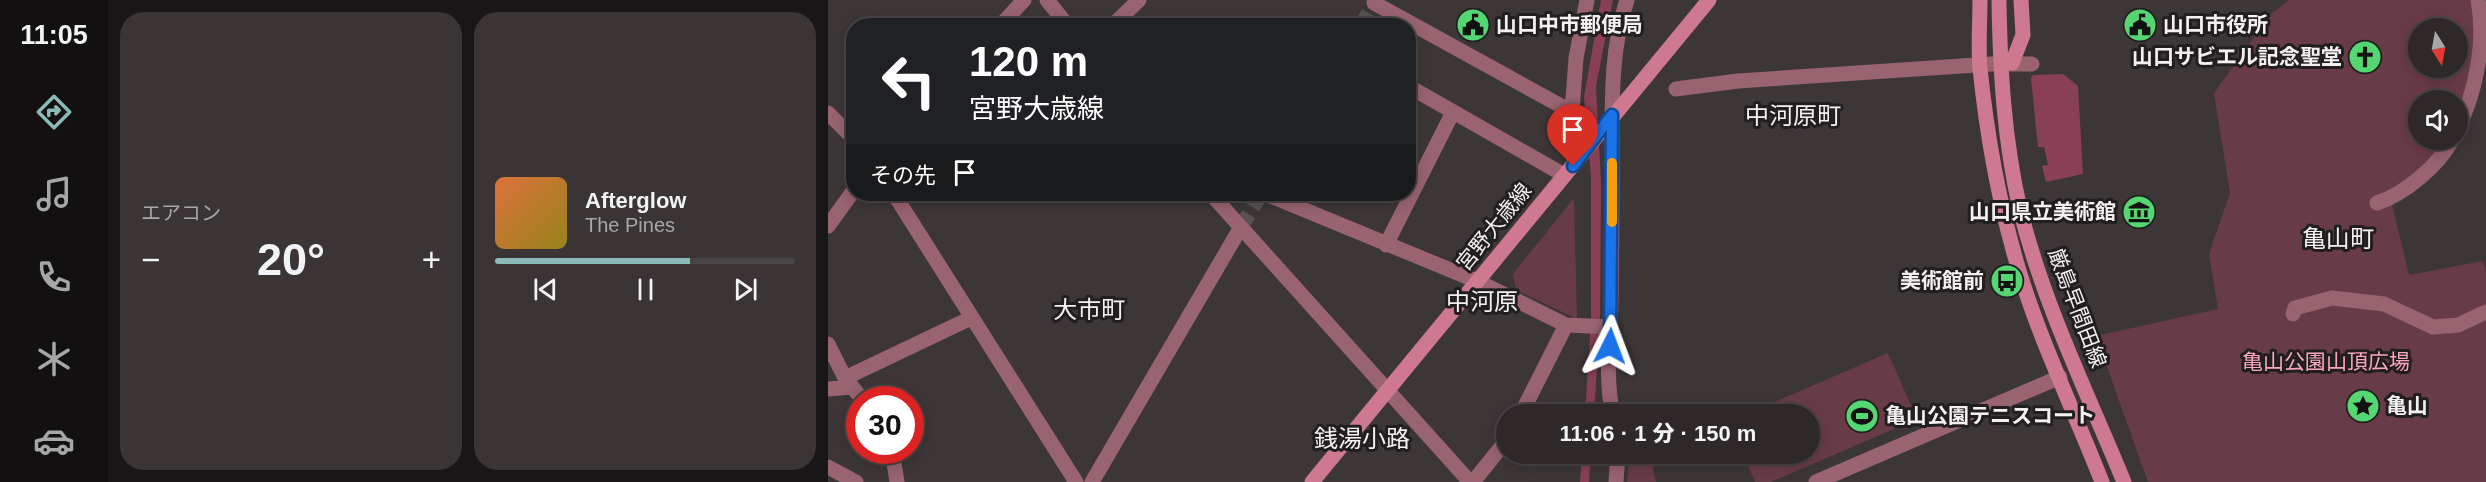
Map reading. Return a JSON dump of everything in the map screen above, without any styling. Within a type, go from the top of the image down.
[{"type":"main road","name":"宮野大歳線","points":[[1312,482],[1709,0]]},
{"type":"main road","name":"厳島早間田線","points":[[1980,0],[1980,66],[1989,137],[2015,257],[2031,306],[2102,482]]},
{"type":"main road","name":"厳島早間田線","points":[[1999,0],[2006,63],[2012,161],[2020,207],[2049,302],[2124,482]]},
{"type":"main road","points":[[2006,63],[2023,34],[2021,0]]},
{"type":"street","points":[[1007,18],[1024,0]]},
{"type":"street","points":[[1047,0],[1062,18]]},
{"type":"street","points":[[1120,18],[1138,0]]},
{"type":"street","points":[[1577,116],[1576,58],[1587,0]]},
{"type":"street","points":[[1612,404],[1608,366],[1612,115],[1616,49],[1620,20],[1627,0]]},
{"type":"street","points":[[2468,103],[2480,74],[2484,32],[2478,0]]},
{"type":"street","points":[[1374,3],[1401,18]]},
{"type":"street","points":[[1416,26],[1577,116],[1599,133]]},
{"type":"street","points":[[1676,89],[1738,81],[2006,63],[2032,64]]},
{"type":"street","points":[[1416,91],[1564,175]]},
{"type":"street","points":[[1416,186],[1454,112]]},
{"type":"street","points":[[828,113],[846,132]]},
{"type":"street","points":[[2377,202],[2392,198],[2430,167],[2446,150]]},
{"type":"street","points":[[828,226],[846,201]]},
{"type":"street","points":[[898,201],[1076,482]]},
{"type":"street","points":[[1217,201],[1387,391],[1472,482],[1496,453]]},
{"type":"street","points":[[1282,201],[1477,281],[1566,325],[1609,327]]},
{"type":"street","points":[[1386,245],[1408,201]]},
{"type":"street","points":[[1092,482],[1241,227]]},
{"type":"street","points":[[2293,314],[2295,308],[2302,305],[2332,298],[2384,304],[2433,327],[2458,325],[2486,312]]},
{"type":"street","points":[[828,389],[849,383],[971,318]]},
{"type":"street","points":[[1526,404],[1566,325]]},
{"type":"street","points":[[828,344],[851,386]]},
{"type":"street","points":[[1816,482],[2060,377]]},
{"type":"street","points":[[894,464],[897,482]]},
{"type":"street","points":[[1616,482],[1617,464]]},
{"type":"street","points":[[828,467],[856,482]]},
{"type":"green space","name":"亀山公園山頂広場","points":[[2289,0],[2478,0],[2484,32],[2468,90],[2408,90],[2408,150],[2442,150],[2391,200],[2409,275],[2483,261],[2486,272],[2486,482],[2148,482],[2096,336],[2218,309],[2209,254],[2230,193],[2214,93],[2271,14]]},
{"type":"green space","points":[[1574,198],[1577,319],[1516,290],[1513,274]]},
{"type":"green space","name":"亀山公園テニスコート","points":[[1888,353],[1917,419],[1820,461],[1820,404],[1770,404]]},
{"type":"green space","points":[[1629,464],[1652,464],[1656,482],[1627,482]]},
{"type":"green space","name":"亀山公園テニスコート","points":[[1747,464],[1813,464],[1771,482],[1755,482]]},
{"type":"shaded area","points":[[1601,0],[1613,0],[1596,86],[1601,182],[1600,322],[1595,404],[1586,404],[1591,321],[1591,177],[1584,97]]},
{"type":"shaded area","points":[[2063,74],[2078,86],[2083,174],[2046,182],[2042,166],[2048,165],[2044,147],[2038,147],[2031,78],[2033,75]]},
{"type":"shaded area","points":[[1581,464],[1590,464],[1589,482],[1580,482]]},
{"type":"tunnel","points":[[1366,18],[1376,0]]},
{"type":"tunnel","points":[[1241,227],[1257,201]]},
{"type":"slow traffic","points":[[1612,163],[1612,222]]},
{"type":"place","name":"山口中市郵便局","points":[[1473,25]]},
{"type":"place","name":"山口市役所","points":[[2140,25]]},
{"type":"place","name":"山口サビエル記念聖堂","points":[[2365,57]]},
{"type":"place","name":"山口県立美術館","points":[[2139,212]]},
{"type":"place","name":"美術館前","points":[[2007,281]]},
{"type":"place","name":"亀山","points":[[2363,406]]},
{"type":"place","name":"亀山公園テニスコート","points":[[1862,416]]},
{"type":"district","name":"中河原町","points":[[1793,116]]},
{"type":"district","name":"亀山町","points":[[2338,239]]},
{"type":"district","name":"中河原","points":[[1482,302]]},
{"type":"district","name":"大市町","points":[[1089,310]]},
{"type":"district","name":"銭湯小路","points":[[1362,439]]},
{"type":"route","points":[[1573,166],[1612,115],[1610,346]]}]
